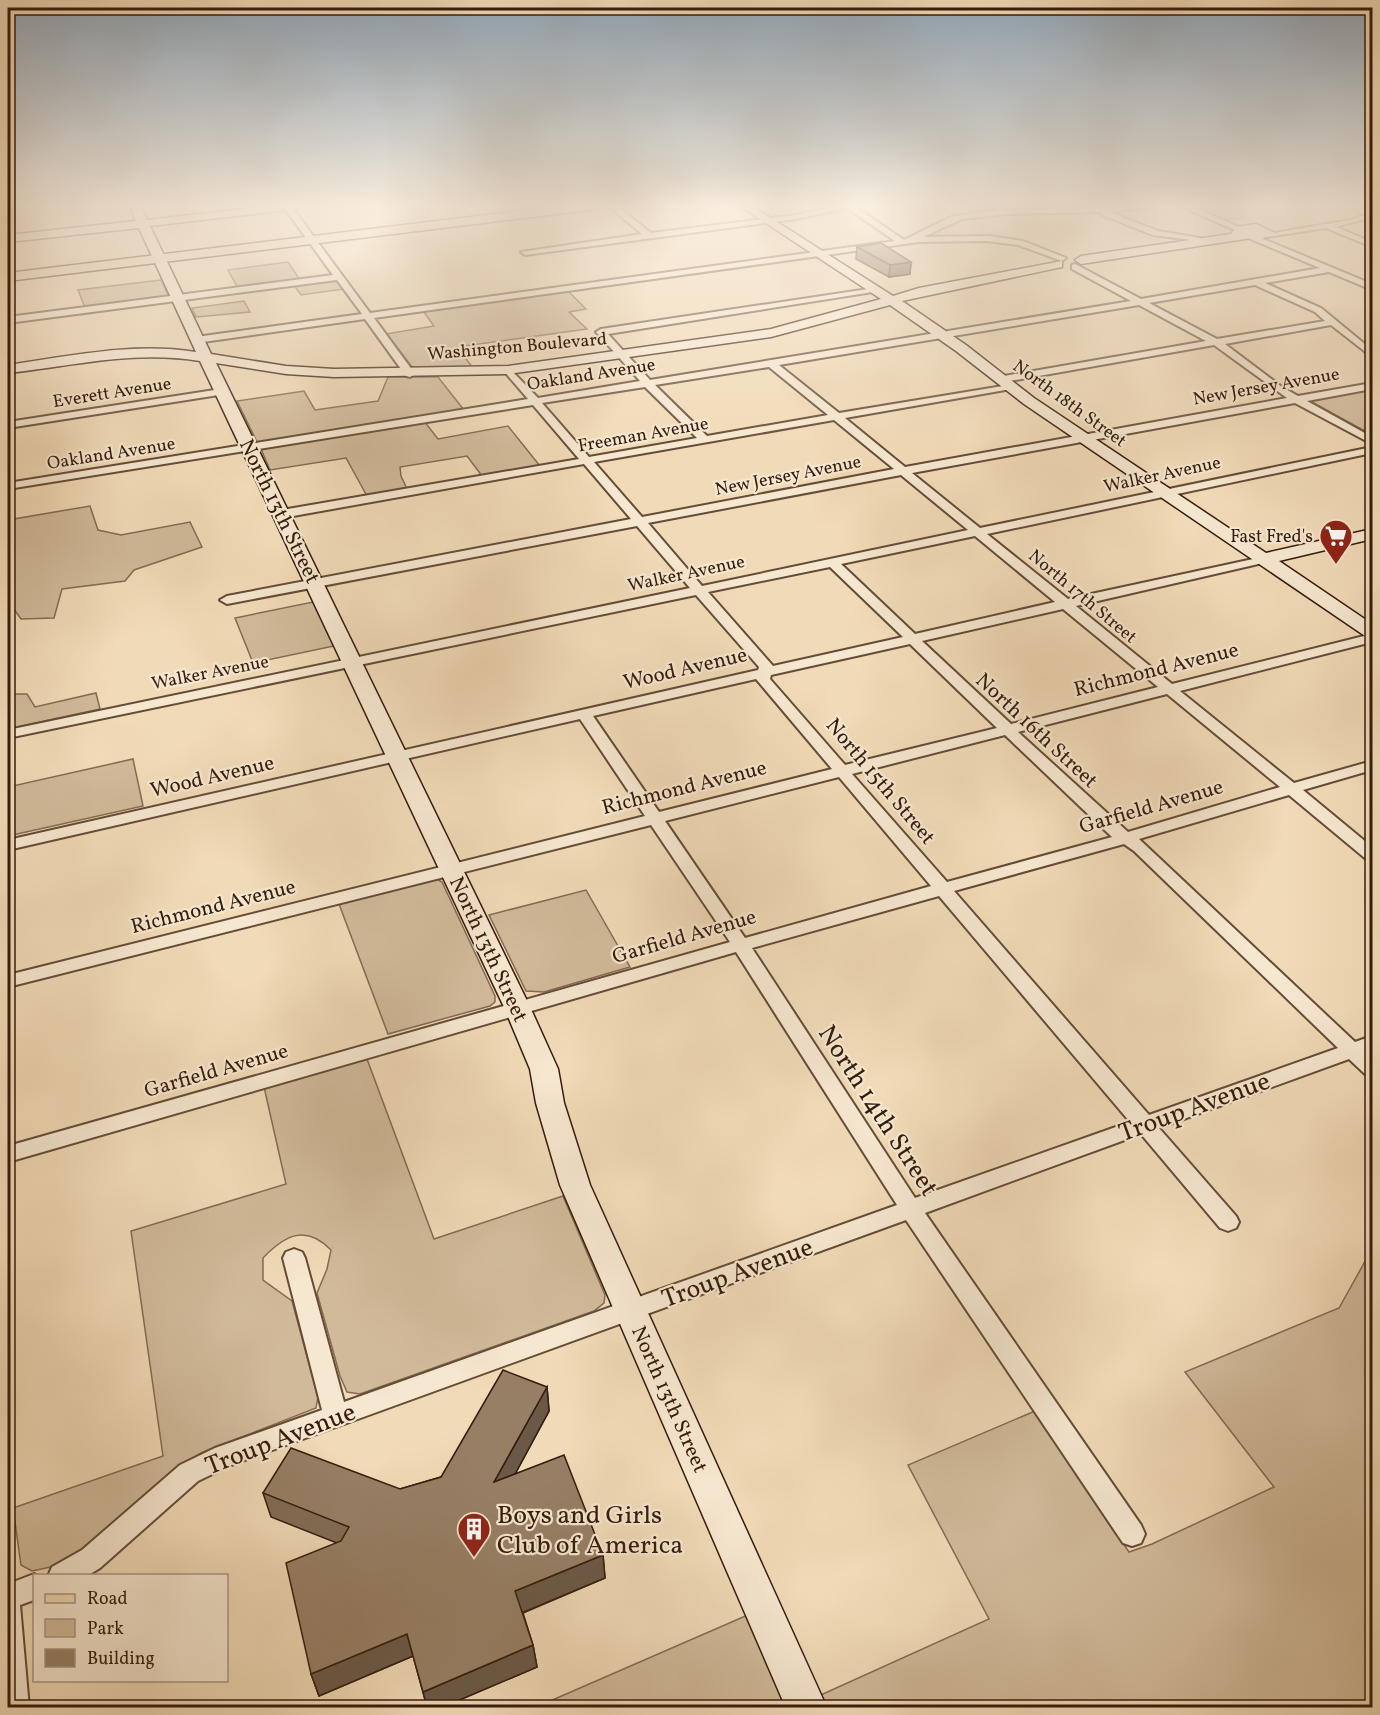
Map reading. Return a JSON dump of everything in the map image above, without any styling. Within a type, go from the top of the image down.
[{"type":"street","name":"North 13th Street","points":[[171,286],[517,1007],[544,1069],[550,1103],[575,1185],[807,1707]]},
{"type":"street","points":[[8,320],[268,286]]},
{"type":"street","points":[[345,286],[410,374]]},
{"type":"street","points":[[165,351],[196,340],[590,286]]},
{"type":"street","name":"North 18th Street","points":[[867,286],[1007,382],[1082,437],[1372,632]]},
{"type":"street","name":"Washington Boulevard","points":[[8,369],[165,351],[203,355],[246,365],[334,373],[410,374],[508,370],[623,357],[771,333],[835,318],[945,286]]},
{"type":"street","points":[[1109,286],[1216,342],[1294,398],[1372,441]]},
{"type":"street","name":"Oakland Avenue","points":[[1113,286],[1124,290],[1179,294]]},
{"type":"street","name":"Oakland Avenue","points":[[8,486],[771,363],[1230,286]]},
{"type":"street","points":[[1265,286],[1318,310],[1372,354]]},
{"type":"street","points":[[705,440],[646,382],[601,332],[875,291]]},
{"type":"street","name":"Freeman Avenue","points":[[282,514],[837,417],[1007,382],[1333,322]]},
{"type":"street","name":"North 17th Street","points":[[771,363],[1372,855]]},
{"type":"street","points":[[213,375],[225,367],[246,365]]},
{"type":"street","name":"North 15th Street","points":[[508,370],[766,667],[763,679],[1228,1222]]},
{"type":"street","name":"New Jersey Avenue","points":[[1356,388],[1372,381]]},
{"type":"street","name":"New Jersey Avenue","points":[[227,600],[1082,437],[1372,386]]},
{"type":"street","name":"Everett Avenue","points":[[8,425],[221,393]]},
{"type":"street","name":"Walker Avenue","points":[[8,734],[834,564],[1372,450]]},
{"type":"street","name":"Wood Avenue","points":[[8,845],[1372,534]]},
{"type":"street","name":"North 16th Street","points":[[834,564],[1113,830],[1140,847],[1363,1046],[1372,1069]]},
{"type":"street","name":"Richmond Avenue","points":[[8,981],[1372,638]]},
{"type":"street","name":"North 14th Street","points":[[584,714],[740,944],[910,1208],[1132,1534]]},
{"type":"street","name":"Garfield Avenue","points":[[8,1154],[941,887],[1126,838],[1372,765]]},
{"type":"street","name":"Troup Avenue","points":[[64,1574],[91,1559],[189,1473],[224,1456],[1363,1046]]},
{"type":"street","points":[[294,1258],[336,1416]]},
{"type":"street","points":[[8,1597],[33,1587]]},
{"type":"street","points":[[8,1608],[15,1707]]},
{"type":"green space","points":[[111,286],[164,286],[169,297],[85,308],[78,290]]},
{"type":"green space","points":[[294,286],[342,286],[344,289],[301,295]]},
{"type":"green space","points":[[568,291],[586,309],[569,312],[587,329],[457,347],[473,368],[413,368],[386,334],[434,326],[423,311]]},
{"type":"green space","points":[[244,301],[250,312],[196,317],[192,308]]},
{"type":"green space","points":[[388,377],[438,377],[464,410],[261,443],[257,442],[237,401],[304,391],[315,410],[378,401]]},
{"type":"green space","points":[[1372,389],[1372,435],[1310,401]]},
{"type":"green space","points":[[424,421],[438,439],[508,426],[540,466],[482,476],[467,456],[400,467],[407,489],[367,496],[346,458],[270,470],[261,449]]},
{"type":"green space","points":[[90,506],[98,530],[121,535],[190,522],[202,547],[134,570],[125,581],[62,589],[54,618],[21,619],[8,601],[8,520]]},
{"type":"green space","points":[[313,602],[334,646],[253,663],[235,618]]},
{"type":"green space","points":[[96,693],[100,709],[8,729],[8,694],[27,694],[35,707]]},
{"type":"green space","points":[[133,759],[143,806],[8,836],[8,787]]},
{"type":"green space","points":[[437,879],[442,882],[495,996],[495,1002],[490,1006],[388,1034],[339,904]]},
{"type":"green space","points":[[586,890],[630,967],[544,992],[526,991],[489,915]]},
{"type":"green space","points":[[367,1059],[434,1239],[563,1196],[605,1295],[604,1303],[594,1311],[360,1394],[347,1392],[340,1376],[317,1293],[327,1269],[331,1250],[313,1237],[304,1235],[279,1243],[263,1258],[263,1280],[292,1301],[318,1397],[316,1408],[201,1453],[175,1469],[91,1545],[60,1565],[32,1571],[21,1565],[13,1508],[163,1456],[131,1231],[286,1184],[264,1087]]},
{"type":"green space","points":[[1372,1249],[1372,1707],[792,1708],[989,1619],[908,1465],[1035,1411],[1129,1552],[1152,1544],[1274,1487],[1185,1372],[1339,1308]]},
{"type":"green space","points":[[750,1614],[790,1708],[534,1708]]},
{"type":"building","name":"Boys and Girls Club of America","points":[[503,1370],[547,1387],[494,1482],[564,1455],[603,1555],[515,1591],[533,1645],[423,1692],[407,1634],[311,1674],[286,1563],[341,1541],[349,1527],[263,1493],[291,1448],[400,1489],[441,1477]]},
{"type":"place","name":"Fast Fred's","points":[[1336,565]]},
{"type":"place","name":"Boys and Girls Club of America","points":[[474,1558]]}]
